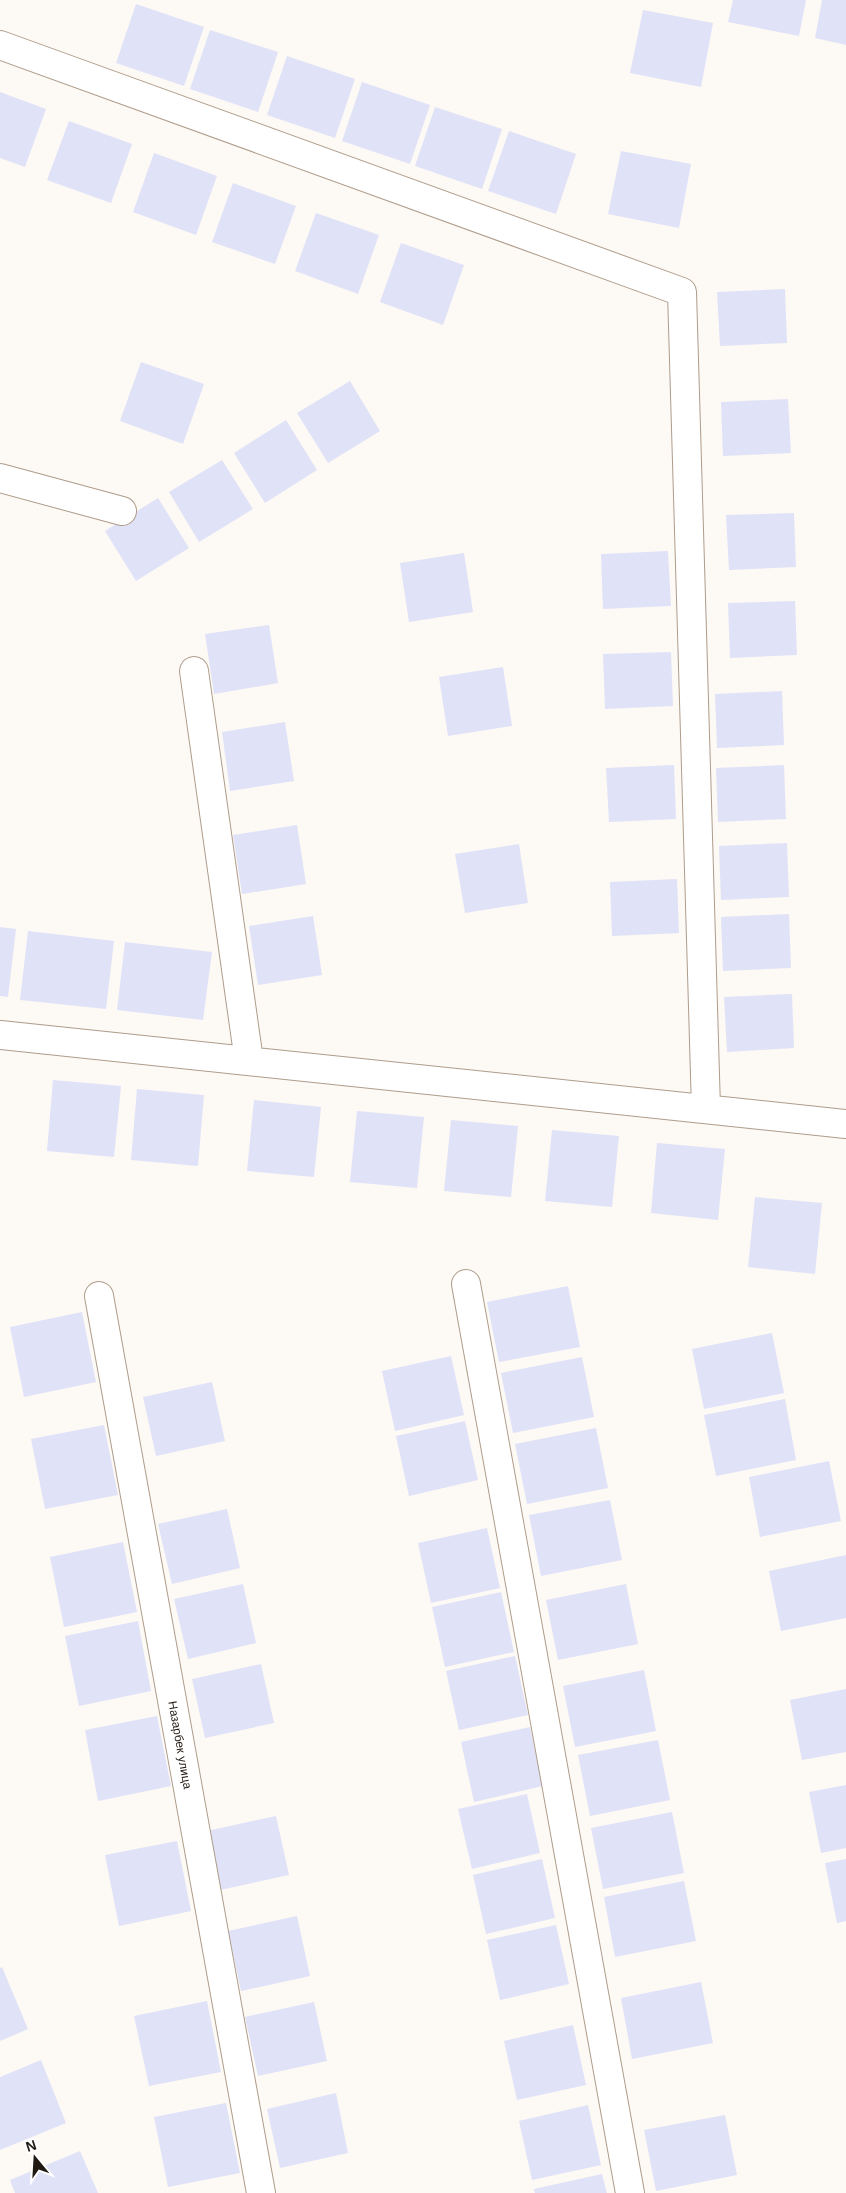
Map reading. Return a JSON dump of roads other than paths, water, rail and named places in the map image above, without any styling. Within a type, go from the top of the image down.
[{"type":"street","points":[[0,45],[682,292],[706,1109]]},
{"type":"street","points":[[0,478],[122,512]]},
{"type":"street","points":[[194,672],[249,1061]]},
{"type":"street","points":[[0,1035],[846,1124]]},
{"type":"street","points":[[466,1284],[630,2193]]},
{"type":"street","name":"Назарбек улица","points":[[99,1296],[261,2193]]}]
